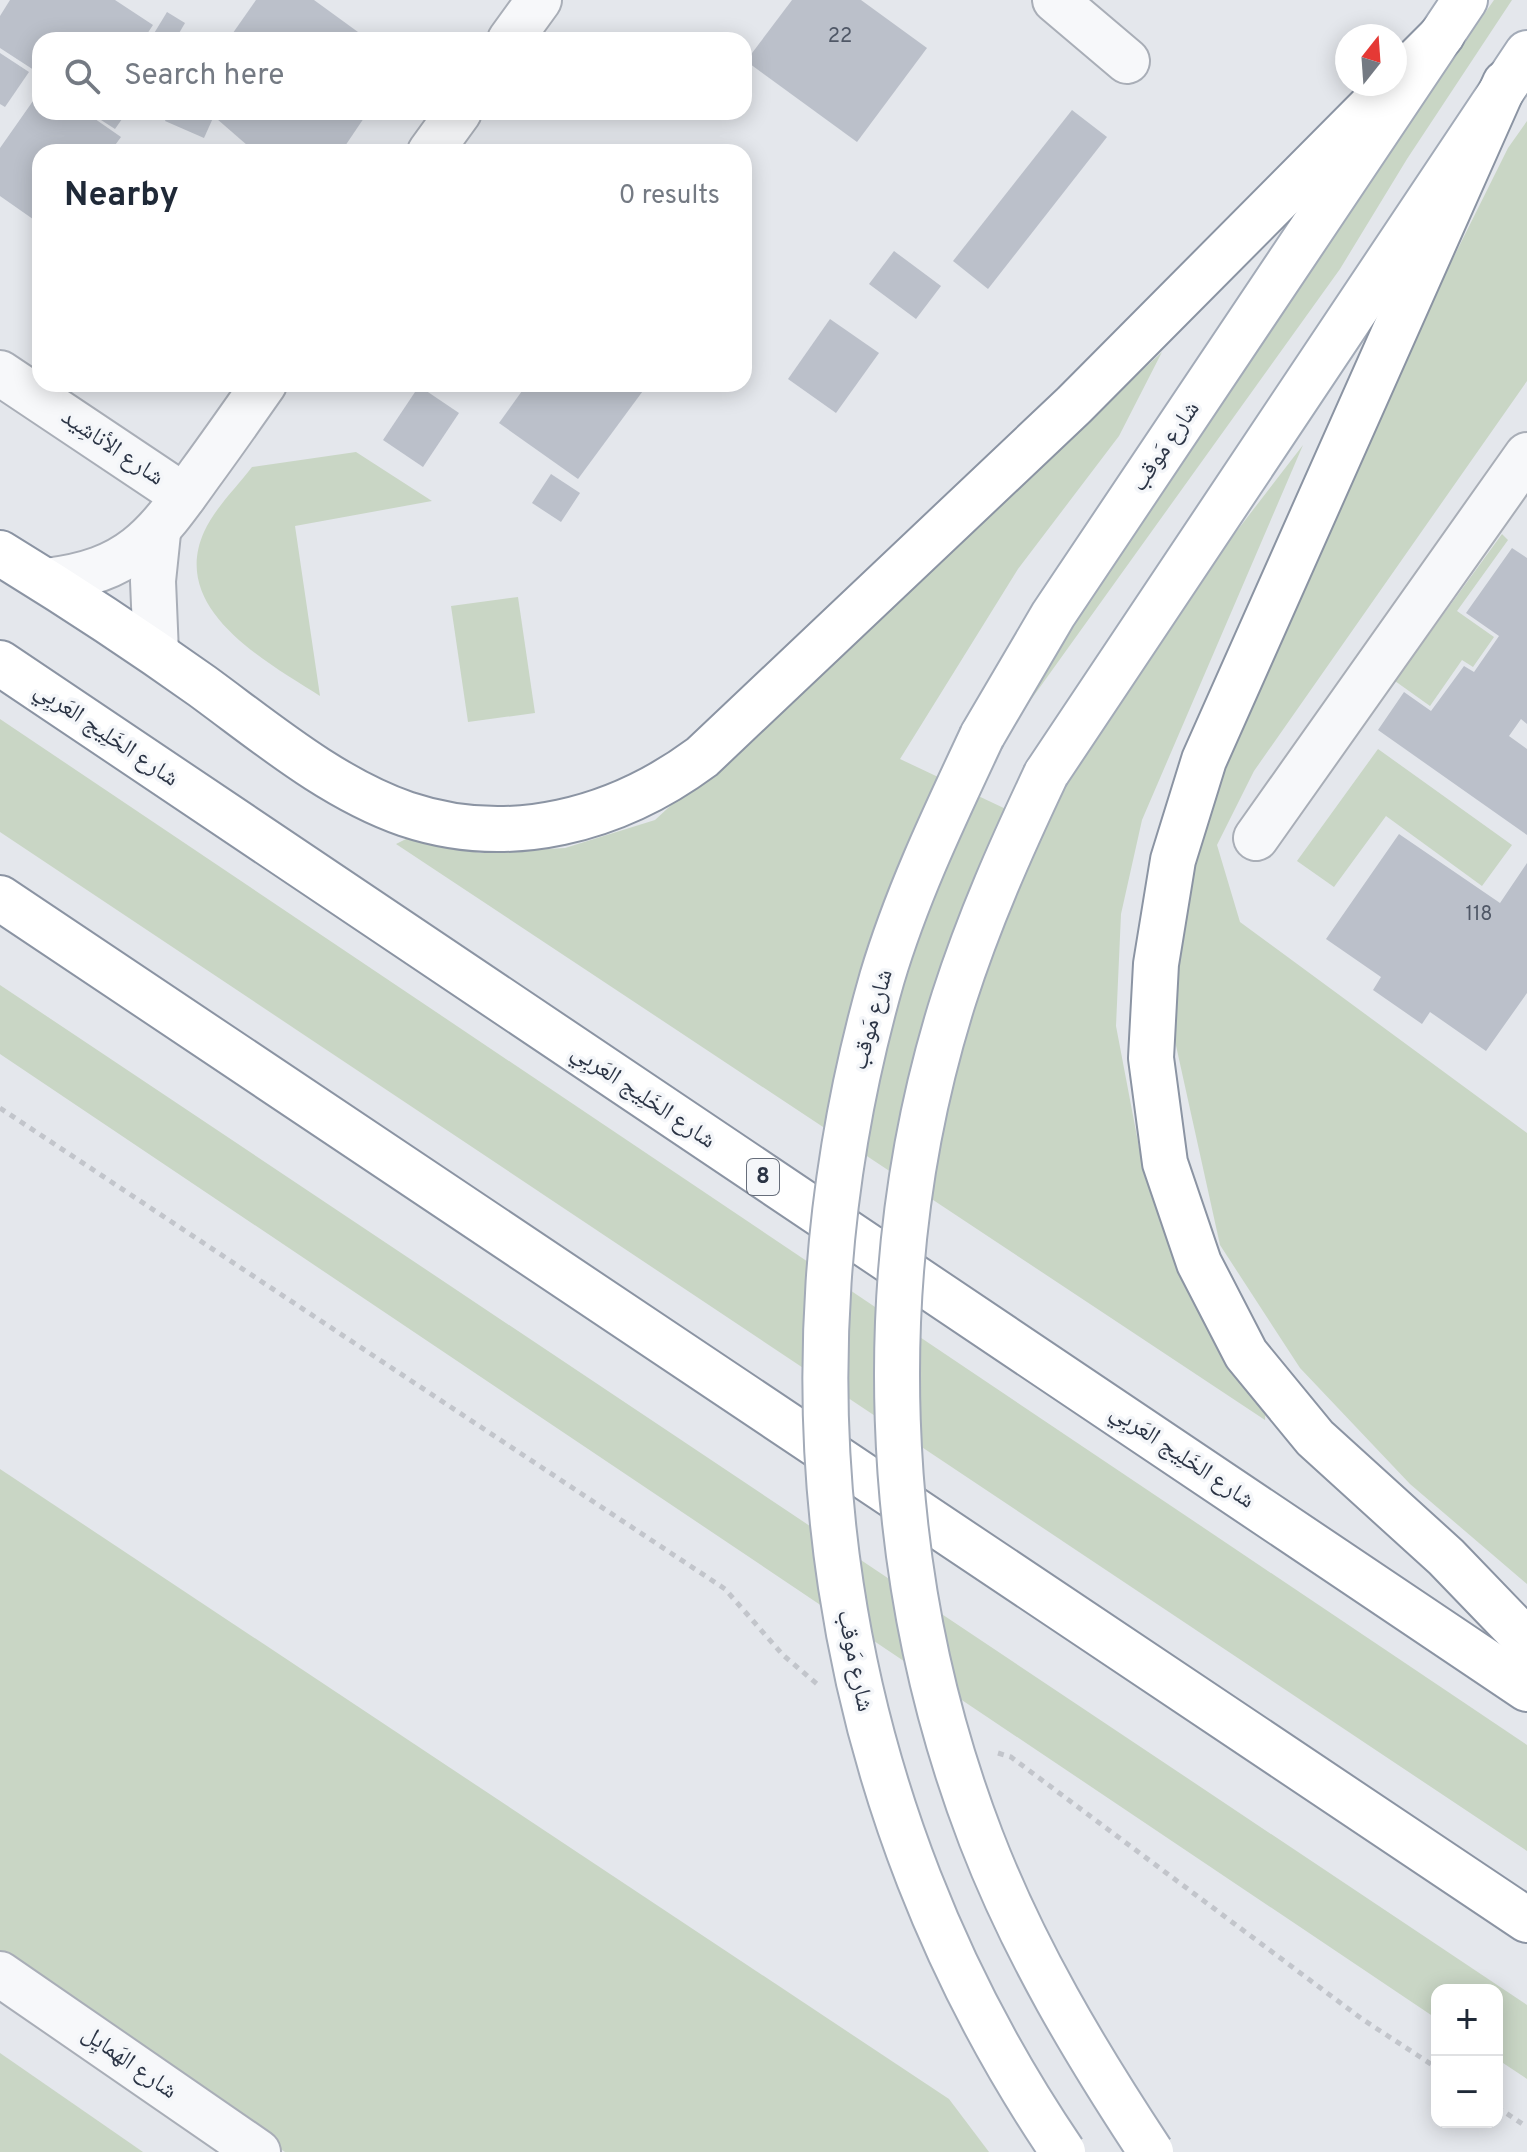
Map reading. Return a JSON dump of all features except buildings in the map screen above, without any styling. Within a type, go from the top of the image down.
[{"type":"main road","points":[[1407,69],[1454,18]]},
{"type":"main road","name":"شارع مَوقب","points":[[1063,2152],[1028,2101],[965,1987],[913,1868],[872,1744],[847,1632],[827,1488],[823,1359],[831,1230],[851,1101],[883,976],[927,854],[982,736],[1053,615],[1454,18]]},
{"type":"main road","points":[[1151,2152],[1087,2056],[1058,2003],[1029,1949],[980,1837],[943,1721],[916,1602],[901,1481],[897,1360],[904,1253],[923,1118],[953,1000],[989,899],[1046,774],[1516,68]]},
{"type":"main road","points":[[1516,68],[1204,760],[1173,860],[1156,964],[1151,1058],[1165,1163],[1199,1263],[1246,1354],[1315,1438],[1446,1557],[1527,1641]]},
{"type":"main road","points":[[0,553],[156,653],[341,782],[406,813],[460,826],[508,829],[563,824],[611,810],[666,783],[702,757],[1074,405],[1381,96]]},
{"type":"main road","name":"شارع الخَلِيج العَربِي","points":[[0,663],[1527,1689]]},
{"type":"main road","points":[[0,898],[1527,1920]]},
{"type":"street","points":[[516,32],[539,0]]},
{"type":"street","points":[[1055,0],[1127,61]]},
{"type":"street","points":[[436,144],[453,120]]},
{"type":"street","name":"شارع الأناشِيد","points":[[0,373],[184,496]]},
{"type":"street","points":[[46,581],[96,571],[120,560],[158,533],[258,392]]},
{"type":"street","points":[[1256,838],[1527,455]]},
{"type":"street","points":[[156,653],[153,581],[158,533]]},
{"type":"street","name":"شارع الهَمايِل","points":[[0,1974],[258,2152]]},
{"type":"path","points":[[0,1108],[725,1589],[783,1655],[829,1694]]},
{"type":"path","points":[[983,1747],[1011,1757],[1362,2019],[1431,2064]]},
{"type":"path","points":[[1503,2111],[1527,2127]]},
{"type":"green space","points":[[1494,0],[1512,0],[1407,159],[1340,269],[979,772],[1087,584]]},
{"type":"green space","points":[[1527,121],[1527,381],[1254,771],[1217,845],[1240,922],[1527,1133],[1527,1584],[1410,1484],[1300,1368],[1220,1245],[1173,1032],[1180,857],[1251,664],[1508,148]]},
{"type":"green space","points":[[1162,352],[1119,436],[1018,569],[900,759],[1042,826],[1122,680],[1303,445],[1142,820],[1121,914],[1116,1026],[1142,1163],[1191,1297],[1266,1401],[1265,1420],[396,844],[410,837],[480,853],[565,848],[655,820]]},
{"type":"green space","points":[[356,452],[432,501],[295,526],[320,696],[251,650],[229,630],[211,609],[200,586],[197,560],[208,523],[252,467]]},
{"type":"green space","points":[[1502,534],[1508,540],[1457,611],[1494,637],[1473,667],[1462,660],[1430,706],[1395,681]]},
{"type":"green space","points":[[518,597],[535,713],[468,722],[451,606]]},
{"type":"green space","points":[[0,719],[1527,1745],[1527,1851],[0,832]]},
{"type":"green space","points":[[1378,749],[1512,845],[1482,886],[1386,816],[1334,887],[1297,861]]},
{"type":"green space","points":[[0,985],[1496,1984],[1431,1984],[1431,2015],[0,1054]]},
{"type":"green space","points":[[0,1469],[949,2099],[989,2152],[285,2152],[0,1958]]},
{"type":"green space","points":[[1503,1989],[1527,2005],[1527,2079],[1503,2063]]},
{"type":"green space","points":[[0,2053],[143,2152],[0,2152]]}]
